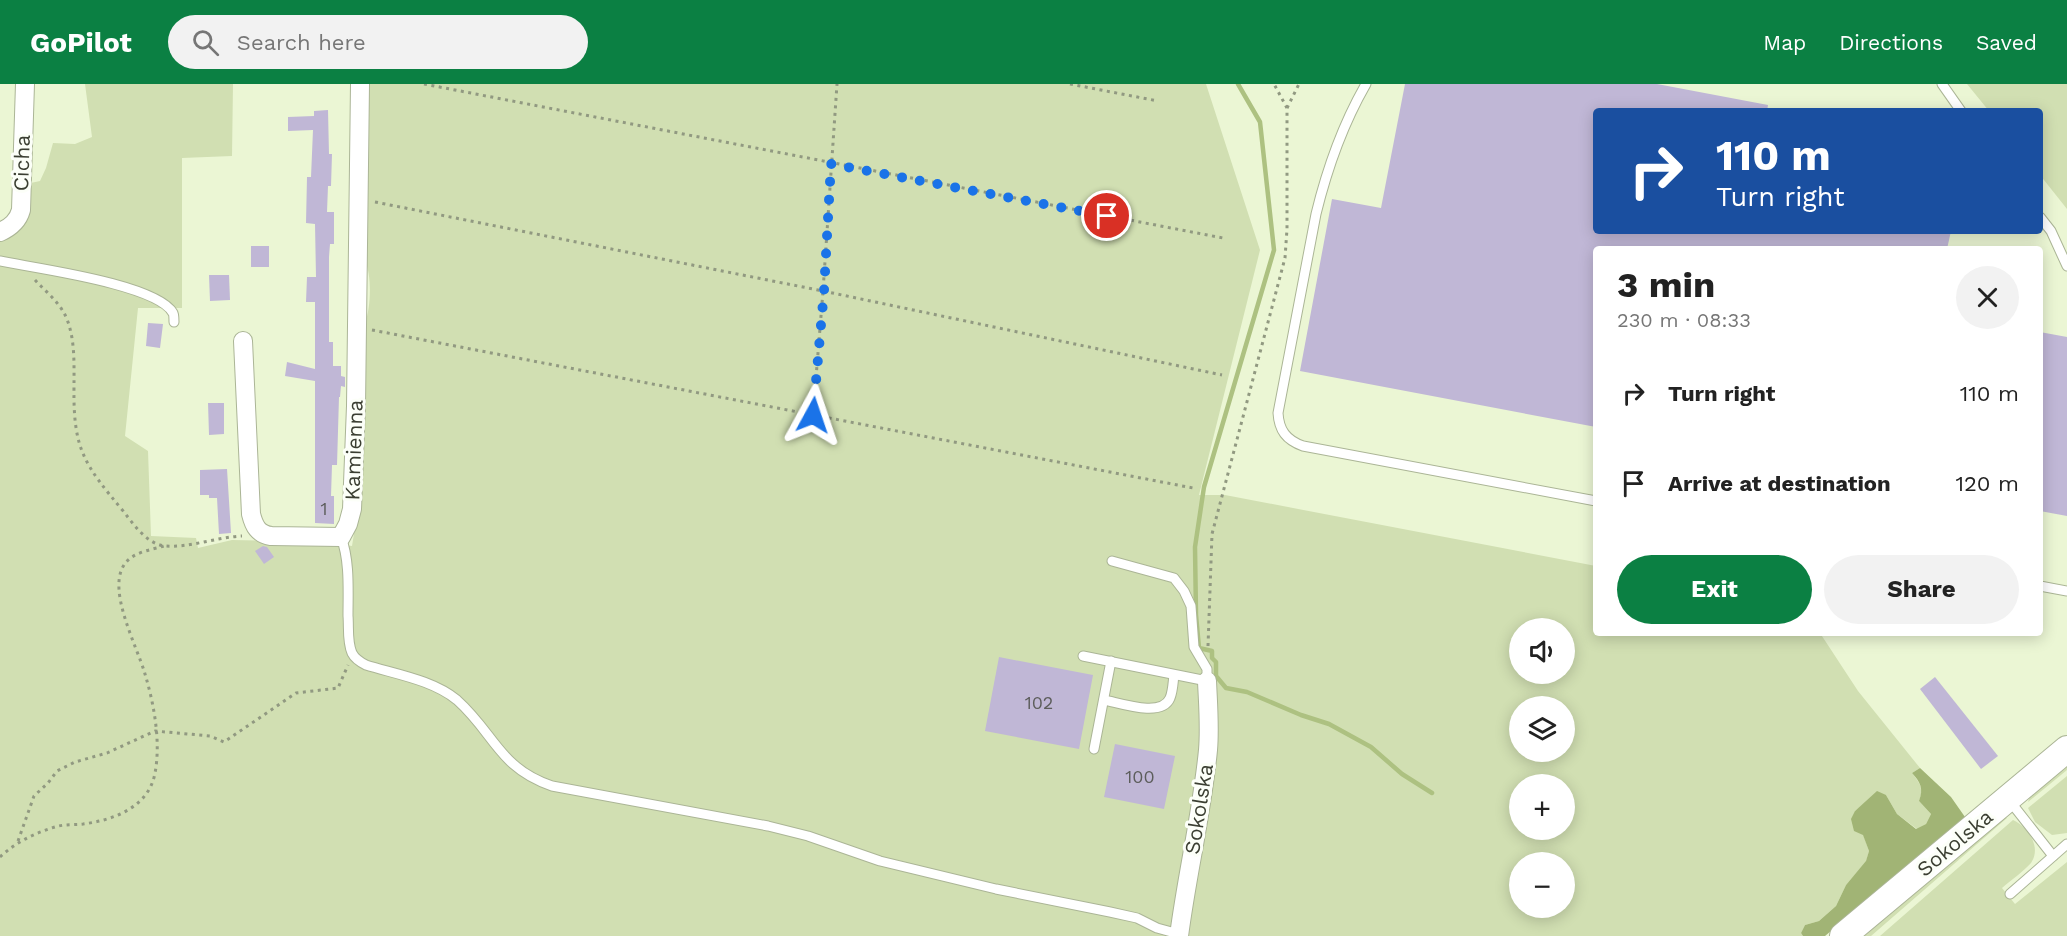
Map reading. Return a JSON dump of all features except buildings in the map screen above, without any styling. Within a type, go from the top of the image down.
[{"type":"street","name":"Cicha","points":[[0,232],[18,219],[21,210],[26,84]]},
{"type":"street","name":"Kamienna","points":[[341,537],[352,509],[356,406],[360,84]]},
{"type":"street","points":[[243,341],[251,514],[258,530],[264,535],[271,536],[341,537]]},
{"type":"street","name":"Sokolska","points":[[1179,935],[1184,893],[1199,818],[1208,748],[1207,681]]},
{"type":"street","name":"Sokolska","points":[[1843,936],[2067,749]]},
{"type":"lane","points":[[1366,84],[1352,109],[1318,202],[1278,413],[1279,425],[1293,442],[1303,446],[1593,500]]},
{"type":"lane","points":[[1942,84],[1959,108]]},
{"type":"lane","points":[[2043,221],[2051,231],[2067,266]]},
{"type":"lane","points":[[0,261],[91,277],[127,287],[165,304],[173,313],[174,322]]},
{"type":"lane","points":[[341,537],[345,548],[348,580],[349,637],[351,651],[356,658],[366,665],[444,691],[478,722],[503,756],[537,781],[552,786],[768,826],[808,836],[880,861],[996,889],[1128,916],[1179,935]]},
{"type":"lane","points":[[1083,656],[1207,681],[1207,669],[1203,658],[1194,647],[1191,606],[1184,591],[1174,578],[1112,561]]},
{"type":"lane","points":[[2043,587],[2067,591]]},
{"type":"lane","points":[[1094,749],[1111,662]]},
{"type":"lane","points":[[1104,700],[1149,709],[1164,706],[1170,700],[1174,675]]},
{"type":"lane","points":[[2008,798],[2053,856]]},
{"type":"lane","points":[[2010,894],[2067,844]]},
{"type":"path","points":[[424,84],[1222,238]]},
{"type":"path","points":[[813,415],[824,291],[837,84]]},
{"type":"path","points":[[1070,84],[1158,101]]},
{"type":"path","points":[[1274,84],[1287,108]]},
{"type":"path","points":[[1203,658],[1208,650],[1212,534],[1285,258],[1287,108],[1299,84]]},
{"type":"path","points":[[358,200],[412,208],[824,291],[1222,375]]},
{"type":"path","points":[[25,267],[60,305],[68,322],[73,342],[76,438],[85,460],[97,480],[142,533],[148,539],[164,546]]},
{"type":"path","points":[[356,328],[1193,488]]},
{"type":"path","points":[[0,857],[18,843],[58,826],[103,821],[124,813],[137,804],[149,791],[155,774],[155,731],[146,675],[119,597],[118,580],[125,562],[134,555],[164,546],[251,536],[258,530]]},
{"type":"path","points":[[18,843],[33,796],[48,783],[57,771],[75,762],[107,753],[155,731],[210,736],[224,742],[296,693],[338,688],[346,666],[356,658]]},
{"type":"green space","points":[[85,84],[233,84],[232,156],[182,158],[182,308],[138,308],[125,436],[148,451],[151,536],[196,538],[198,548],[232,540],[321,542],[352,546],[358,509],[365,323],[370,292],[369,274],[365,261],[368,84],[1206,84],[1260,250],[1199,495],[1225,495],[1593,565],[1593,636],[1822,636],[1858,691],[1920,768],[1912,773],[1920,786],[1919,801],[1931,814],[1926,824],[1917,829],[1897,814],[1886,795],[1869,800],[1855,811],[1869,851],[1866,862],[1846,885],[1836,906],[1819,921],[1805,925],[1801,933],[1803,936],[0,936],[0,237],[26,184],[40,181],[53,143],[75,144],[92,137]]},
{"type":"green space","points":[[1967,84],[2067,84],[2067,209],[2043,179],[2043,108],[1987,108]]},
{"type":"green space","points":[[2067,761],[2067,770],[2028,802],[2032,790]]},
{"type":"green space","points":[[1920,768],[1951,797],[1965,817],[1825,936],[1803,936],[1801,933],[1805,925],[1819,921],[1836,906],[1846,885],[1866,861],[1869,851],[1863,835],[1854,831],[1851,819],[1855,811],[1877,791],[1886,795],[1897,814],[1916,829],[1926,824],[1931,814],[1919,801],[1920,786],[1912,773]]},
{"type":"green space","points":[[2067,776],[2067,833],[2052,835],[2035,822],[2028,808]]},
{"type":"green space","points":[[1999,818],[2007,818],[1871,936],[1864,936],[1960,856]]},
{"type":"green space","points":[[2013,820],[2028,832],[2035,851],[2031,863],[2002,888],[2015,904],[2067,862],[2067,936],[1880,936]]},
{"type":"waterway","points":[[1238,84],[1260,122],[1274,250],[1204,487],[1195,547],[1199,648],[1212,651],[1212,658],[1216,662],[1216,676],[1226,688],[1247,692],[1329,724],[1371,747],[1402,774],[1432,793]]},
{"type":"route","points":[[813,415],[824,291],[831,164],[1107,216]]}]
